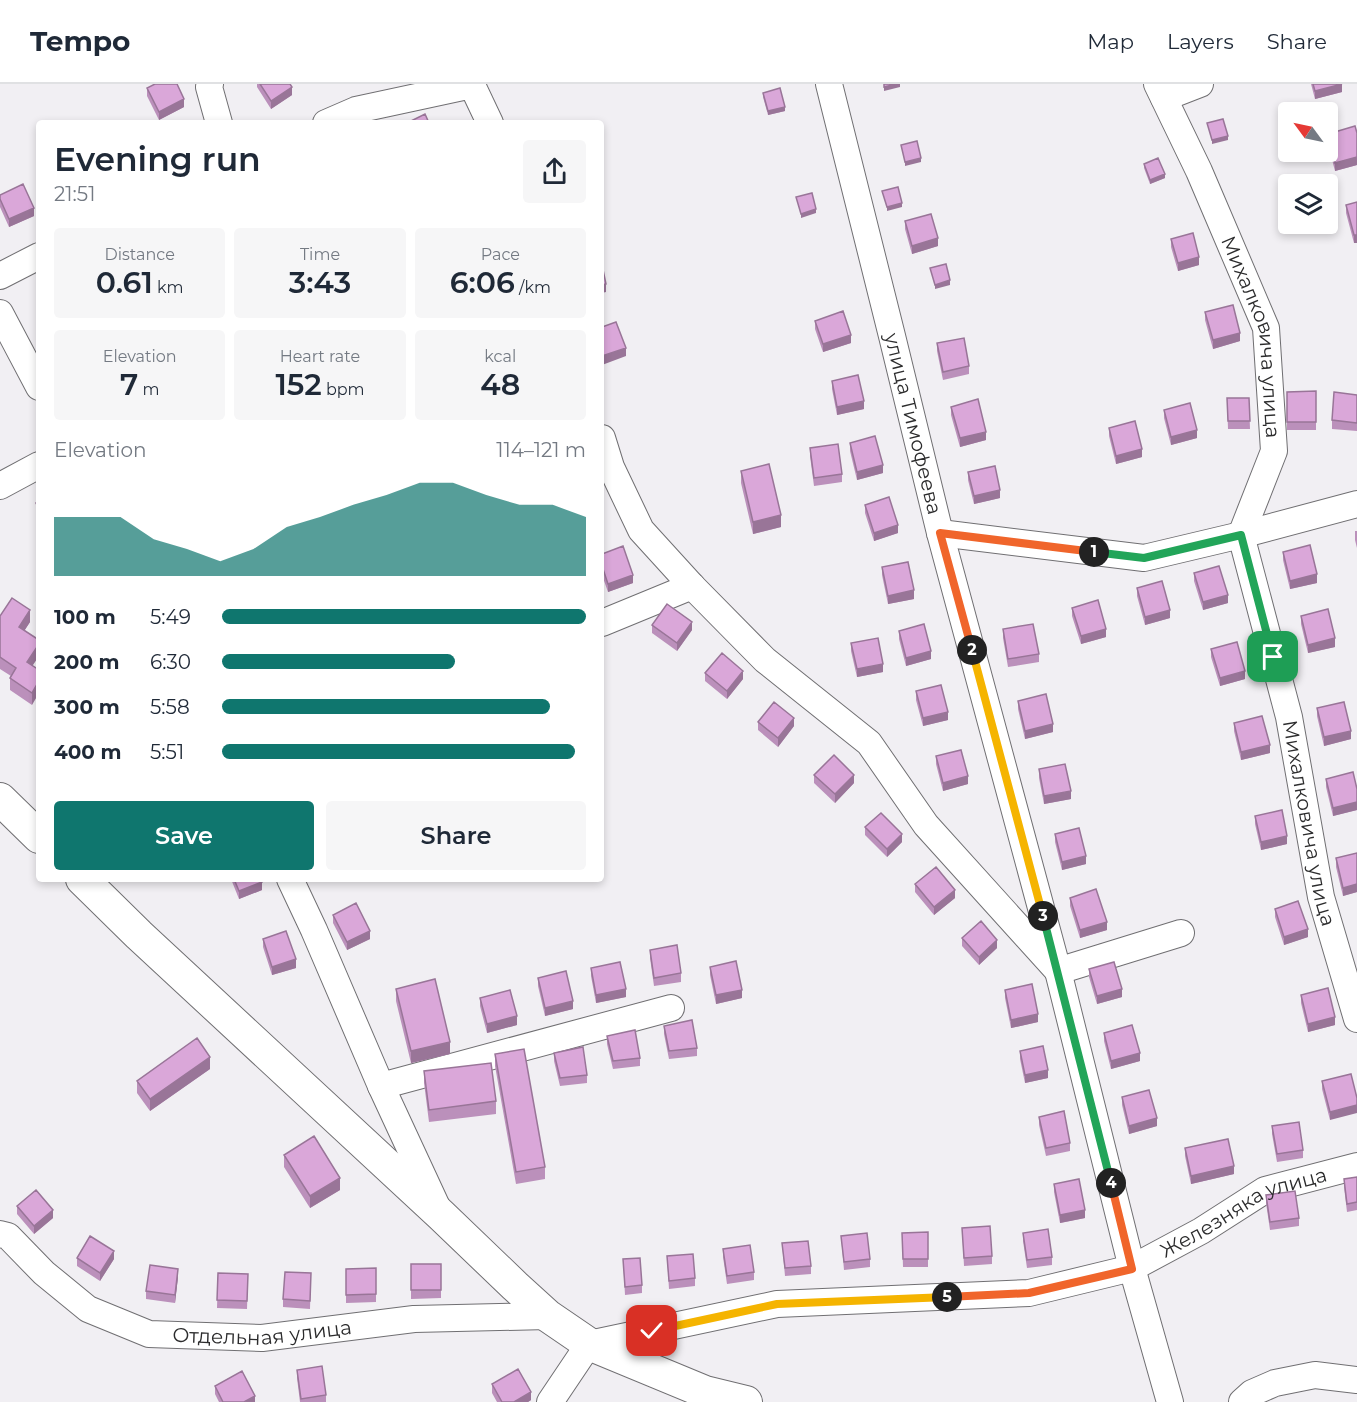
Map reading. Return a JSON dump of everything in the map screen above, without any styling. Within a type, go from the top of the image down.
[{"type":"main road","points":[[0,799],[36,834]]},
{"type":"main road","points":[[84,882],[549,1316],[589,1344],[703,1397],[746,1402]]},
{"type":"street","points":[[210,84],[218,120]]},
{"type":"street","points":[[333,120],[356,110],[472,84],[489,120]]},
{"type":"street","name":"улица Тимофеева","points":[[829,84],[940,533],[1058,971],[1132,1269],[1170,1402]]},
{"type":"street","points":[[1161,91],[1200,84]]},
{"type":"street","name":"Михалковича улица","points":[[1161,91],[1199,171],[1266,328],[1274,451],[1241,535],[1289,717],[1321,897],[1357,1019]]},
{"type":"street","points":[[0,276],[36,258]]},
{"type":"street","points":[[0,313],[36,381]]},
{"type":"street","name":"улица Тимофеева","points":[[604,444],[611,467],[641,530],[765,660],[869,743],[926,825],[1058,971]]},
{"type":"street","points":[[0,486],[36,467]]},
{"type":"street","points":[[940,533],[1144,558],[1357,504]]},
{"type":"street","points":[[604,622],[692,586]]},
{"type":"street","points":[[291,882],[381,1086],[441,1215]]},
{"type":"street","points":[[1058,971],[1181,933]]},
{"type":"street","points":[[381,1086],[671,1008]]},
{"type":"street","name":"Железняка улица","points":[[1132,1269],[1201,1232],[1265,1190],[1357,1166]]},
{"type":"street","name":"Отдельная улица","points":[[3,1232],[44,1273],[88,1309],[149,1335],[262,1338],[414,1318],[549,1316]]},
{"type":"street","points":[[550,1402],[589,1344],[777,1304],[1029,1293],[1132,1269]]},
{"type":"street","points":[[1242,1402],[1252,1393],[1285,1381],[1315,1376],[1357,1380]]},
{"type":"building","points":[[155,84],[177,84],[184,99],[159,112],[147,88]]},
{"type":"building","points":[[260,84],[290,84],[292,87],[271,101]]},
{"type":"building","points":[[1313,84],[1342,84],[1315,91]]},
{"type":"building","points":[[780,88],[785,107],[768,111],[763,93]]},
{"type":"building","points":[[425,114],[428,120],[413,120]]},
{"type":"building","points":[[1223,119],[1228,136],[1212,140],[1207,123]]},
{"type":"building","points":[[1355,126],[1357,157],[1335,163],[1338,162],[1338,131]]},
{"type":"building","points":[[917,141],[921,158],[905,162],[901,145]]},
{"type":"building","points":[[1158,158],[1165,174],[1150,180],[1144,164]]},
{"type":"building","points":[[23,184],[34,208],[9,219],[0,195]]},
{"type":"building","points":[[898,187],[902,203],[887,207],[882,191]]},
{"type":"building","points":[[812,193],[816,209],[801,214],[796,197]]},
{"type":"building","points":[[1357,202],[1357,235],[1354,235],[1346,205]]},
{"type":"building","points":[[931,214],[938,238],[912,246],[905,221]]},
{"type":"building","points":[[1193,233],[1199,257],[1178,263],[1171,239]]},
{"type":"building","points":[[946,264],[950,280],[935,285],[930,268]]},
{"type":"building","points":[[1233,305],[1240,333],[1213,340],[1205,312]]},
{"type":"building","points":[[843,311],[851,335],[823,344],[815,321]]},
{"type":"building","points":[[616,322],[626,348],[604,355],[604,326]]},
{"type":"building","points":[[964,338],[969,366],[943,372],[937,343]]},
{"type":"building","points":[[858,375],[864,401],[837,407],[832,381]]},
{"type":"building","points":[[1316,391],[1316,422],[1287,422],[1287,392]]},
{"type":"building","points":[[1334,392],[1357,395],[1357,423],[1332,420]]},
{"type":"building","points":[[1227,398],[1249,398],[1250,421],[1228,421]]},
{"type":"building","points":[[978,399],[986,432],[960,438],[951,407]]},
{"type":"building","points":[[1190,403],[1197,430],[1171,437],[1164,410]]},
{"type":"building","points":[[1135,421],[1142,449],[1116,456],[1109,428]]},
{"type":"building","points":[[875,436],[883,465],[857,472],[850,443]]},
{"type":"building","points":[[838,444],[842,474],[814,478],[810,448]]},
{"type":"building","points":[[769,464],[781,515],[753,522],[741,471]]},
{"type":"building","points":[[995,466],[1000,490],[974,496],[968,472]]},
{"type":"building","points":[[889,497],[898,525],[874,533],[865,505]]},
{"type":"building","points":[[1310,545],[1317,574],[1290,581],[1283,552]]},
{"type":"building","points":[[623,546],[633,575],[608,584],[604,572],[604,553]]},
{"type":"building","points":[[908,562],[914,590],[888,596],[882,567]]},
{"type":"building","points":[[1219,566],[1228,595],[1203,602],[1194,573]]},
{"type":"building","points":[[1162,581],[1170,610],[1145,617],[1137,588]]},
{"type":"building","points":[[12,598],[30,610],[19,627],[36,638],[36,648],[27,662],[36,668],[36,686],[32,693],[10,678],[16,668],[0,657],[0,616]]},
{"type":"building","points":[[1098,600],[1106,629],[1081,636],[1072,608]]},
{"type":"building","points":[[667,604],[692,622],[677,643],[652,625]]},
{"type":"building","points":[[1328,609],[1335,638],[1308,645],[1301,616]]},
{"type":"building","points":[[924,624],[931,651],[906,658],[899,631]]},
{"type":"building","points":[[1033,624],[1039,654],[1008,659],[1003,629]]},
{"type":"building","points":[[878,638],[883,664],[857,669],[851,643]]},
{"type":"building","points":[[1237,642],[1245,671],[1220,678],[1211,649]]},
{"type":"building","points":[[722,653],[743,671],[727,691],[705,673]]},
{"type":"building","points":[[941,685],[948,712],[923,718],[916,691]]},
{"type":"building","points":[[1046,694],[1053,724],[1025,731],[1018,701]]},
{"type":"building","points":[[774,702],[794,718],[778,738],[758,722]]},
{"type":"building","points":[[1344,702],[1351,731],[1324,737],[1317,708]]},
{"type":"building","points":[[1262,716],[1270,745],[1241,752],[1234,723]]},
{"type":"building","points":[[961,750],[968,776],[943,783],[936,756]]},
{"type":"building","points":[[834,755],[854,775],[835,794],[814,775]]},
{"type":"building","points":[[1065,764],[1071,791],[1044,796],[1039,769]]},
{"type":"building","points":[[1353,772],[1357,802],[1333,808],[1326,779]]},
{"type":"building","points":[[1282,810],[1287,836],[1261,842],[1255,816]]},
{"type":"building","points":[[881,813],[902,834],[887,849],[865,827]]},
{"type":"building","points":[[1079,828],[1086,856],[1062,862],[1055,834]]},
{"type":"building","points":[[1357,853],[1357,884],[1343,888],[1336,858]]},
{"type":"building","points":[[936,867],[955,890],[934,907],[915,884]]},
{"type":"building","points":[[235,882],[262,882],[239,891]]},
{"type":"building","points":[[1096,889],[1107,922],[1080,930],[1070,898]]},
{"type":"building","points":[[1298,901],[1308,929],[1284,937],[1275,909]]},
{"type":"building","points":[[356,903],[370,931],[347,942],[333,915]]},
{"type":"building","points":[[981,921],[997,940],[979,957],[962,938]]},
{"type":"building","points":[[286,931],[296,959],[272,967],[263,939]]},
{"type":"building","points":[[677,945],[681,973],[654,978],[650,950]]},
{"type":"building","points":[[736,961],[742,990],[716,995],[710,967]]},
{"type":"building","points":[[620,962],[626,989],[596,995],[591,968]]},
{"type":"building","points":[[1114,962],[1122,989],[1097,996],[1089,969]]},
{"type":"building","points":[[566,971],[573,1001],[545,1008],[538,978]]},
{"type":"building","points":[[435,979],[450,1042],[411,1051],[396,989]]},
{"type":"building","points":[[1032,984],[1038,1014],[1011,1020],[1005,990]]},
{"type":"building","points":[[1328,988],[1335,1017],[1308,1024],[1301,995]]},
{"type":"building","points":[[510,990],[517,1016],[487,1024],[480,998]]},
{"type":"building","points":[[692,1020],[697,1048],[669,1051],[664,1026]]},
{"type":"building","points":[[1132,1025],[1140,1053],[1111,1061],[1104,1033]]},
{"type":"building","points":[[635,1030],[640,1058],[613,1061],[607,1036]]},
{"type":"building","points":[[197,1038],[210,1057],[150,1099],[137,1081]]},
{"type":"building","points":[[1043,1046],[1048,1070],[1025,1075],[1020,1051]]},
{"type":"building","points":[[583,1047],[587,1075],[560,1078],[554,1053]]},
{"type":"building","points":[[524,1049],[545,1167],[516,1172],[495,1054]]},
{"type":"building","points":[[491,1063],[496,1101],[429,1110],[424,1071]]},
{"type":"building","points":[[1351,1074],[1357,1105],[1330,1112],[1322,1081]]},
{"type":"building","points":[[1149,1090],[1157,1118],[1129,1126],[1122,1097]]},
{"type":"building","points":[[1064,1111],[1070,1143],[1046,1148],[1039,1117]]},
{"type":"building","points":[[1299,1122],[1303,1150],[1277,1154],[1272,1126]]},
{"type":"building","points":[[314,1136],[340,1178],[310,1196],[284,1155]]},
{"type":"building","points":[[1228,1139],[1234,1166],[1191,1176],[1185,1148]]},
{"type":"building","points":[[1357,1177],[1357,1202],[1347,1204],[1344,1179]]},
{"type":"building","points":[[1079,1179],[1085,1210],[1060,1215],[1054,1184]]},
{"type":"building","points":[[36,1190],[53,1210],[34,1226],[17,1206]]},
{"type":"building","points":[[1295,1191],[1299,1218],[1270,1222],[1266,1195]]},
{"type":"building","points":[[990,1226],[992,1256],[964,1258],[962,1228]]},
{"type":"building","points":[[1048,1229],[1052,1257],[1027,1260],[1023,1233]]},
{"type":"building","points":[[928,1232],[928,1259],[903,1259],[902,1233]]},
{"type":"building","points":[[867,1233],[870,1259],[844,1262],[841,1236]]},
{"type":"building","points":[[90,1236],[114,1251],[100,1273],[77,1258]]},
{"type":"building","points":[[808,1241],[811,1266],[785,1268],[782,1243]]},
{"type":"building","points":[[750,1245],[754,1272],[727,1276],[723,1249]]},
{"type":"building","points":[[693,1254],[695,1278],[669,1281],[667,1256]]},
{"type":"building","points":[[640,1258],[642,1285],[625,1287],[623,1259]]},
{"type":"building","points":[[411,1264],[441,1264],[441,1290],[411,1290]]},
{"type":"building","points":[[150,1265],[178,1269],[175,1295],[146,1291]]},
{"type":"building","points":[[376,1268],[376,1294],[346,1295],[346,1269]]},
{"type":"building","points":[[285,1272],[311,1273],[310,1301],[283,1299]]},
{"type":"building","points":[[218,1273],[248,1274],[247,1301],[217,1300]]},
{"type":"building","points":[[322,1366],[326,1395],[301,1399],[297,1370]]},
{"type":"building","points":[[518,1369],[531,1392],[514,1402],[502,1402],[492,1384]]},
{"type":"building","points":[[242,1371],[255,1396],[244,1402],[223,1402],[215,1386]]},
{"type":"route","points":[[652,1331],[777,1304],[1029,1293],[1132,1269],[1058,971],[940,533],[1144,558],[1241,535],[1273,657]]}]
